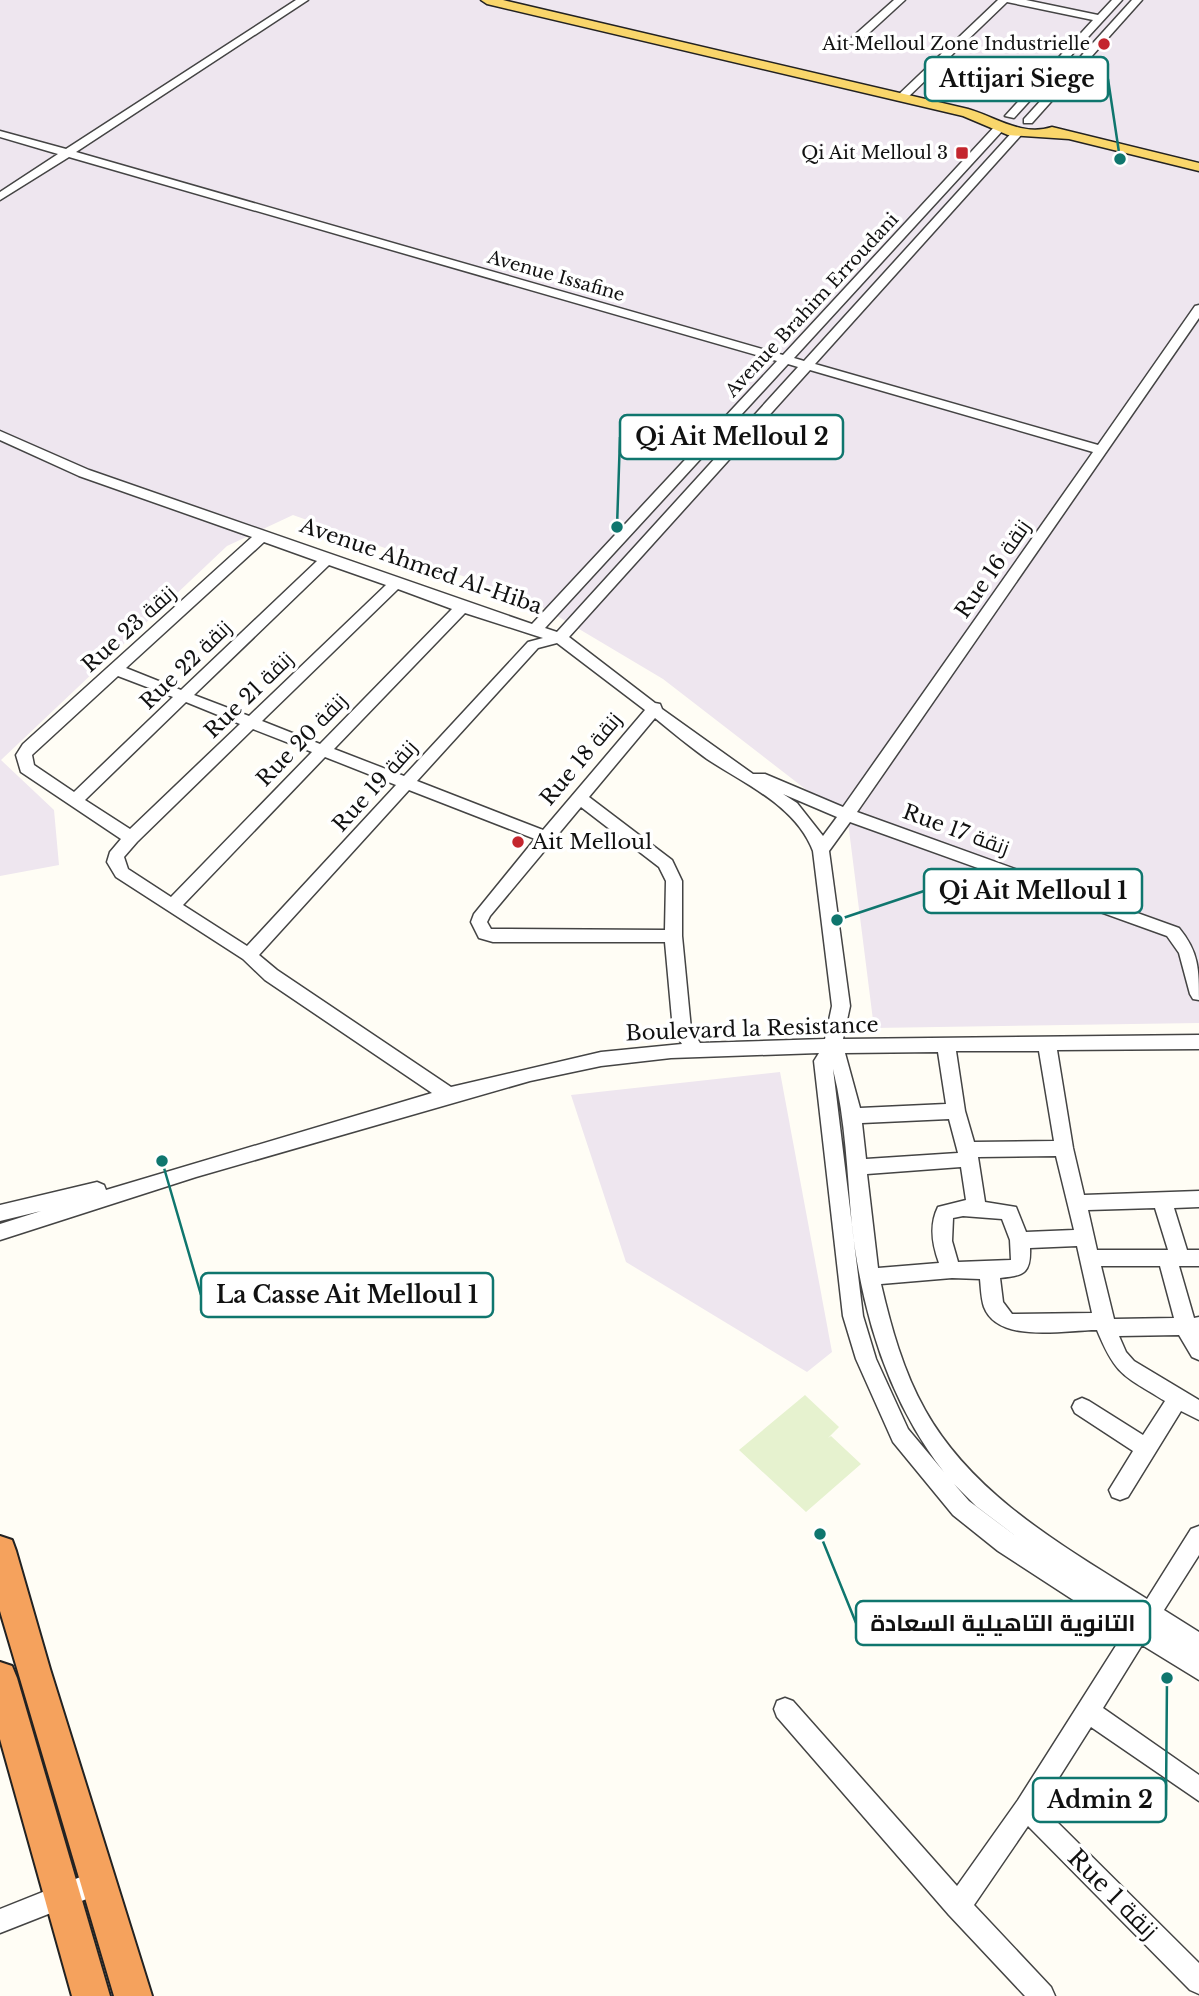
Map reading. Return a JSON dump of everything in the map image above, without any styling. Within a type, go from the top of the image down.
[{"type":"highway","points":[[0,1551],[133,1996]]},
{"type":"highway","points":[[0,1678],[91,1996]]},
{"type":"main road","points":[[487,0],[1199,167]]},
{"type":"street","points":[[0,197],[303,0]]},
{"type":"street","points":[[853,42],[900,0]]},
{"type":"street","points":[[901,98],[1004,0]]},
{"type":"street","points":[[1011,0],[1100,18]]},
{"type":"street","points":[[1116,1],[1135,3]]},
{"type":"street","name":"Avenue Brahim Erroudani","points":[[534,637],[614,546],[1116,1]]},
{"type":"street","name":"Avenue Brahim Erroudani","points":[[559,638],[1135,3]]},
{"type":"street","name":"Avenue Issafine","points":[[0,134],[1102,450]]},
{"type":"street","points":[[914,220],[933,225]]},
{"type":"street","points":[[877,261],[897,266]]},
{"type":"street","name":"Rue 16 زنقة","points":[[826,844],[1199,309]]},
{"type":"street","name":"Avenue Ahmed Al-Hiba","points":[[0,435],[84,473],[463,607],[534,637]]},
{"type":"street","name":"Rue 23 زنقة","points":[[74,801],[27,768],[24,755],[263,535]]},
{"type":"street","points":[[614,546],[637,553]]},
{"type":"street","name":"Rue 22 زنقة","points":[[74,801],[327,559]]},
{"type":"street","name":"Rue 21 زنقة","points":[[131,838],[396,583]]},
{"type":"street","name":"Rue 20 زنقة","points":[[173,905],[463,607]]},
{"type":"street","points":[[534,637],[559,638]]},
{"type":"street","name":"Rue 19 زنقة","points":[[249,956],[407,783],[534,637]]},
{"type":"street","name":"Avenue Ahmed Al-Hiba","points":[[559,638],[655,708],[710,753],[797,801],[814,833],[826,844],[841,1006],[833,1046],[823,1062],[853,1316],[866,1359],[900,1435],[961,1508],[1006,1544],[1144,1620]]},
{"type":"street","points":[[117,670],[545,837]]},
{"type":"street","name":"Rue 18 زنقة","points":[[655,708],[482,914],[480,927],[485,934],[493,936],[673,936]]},
{"type":"street","points":[[579,798],[666,864],[674,881],[673,936],[682,1030],[696,1051]]},
{"type":"street","points":[[74,801],[131,838],[116,856],[116,866],[122,873],[249,956],[271,975],[449,1095]]},
{"type":"street","points":[[797,801],[828,814],[848,815]]},
{"type":"street","name":"Rue 17 زنقة","points":[[797,801],[848,815],[1173,932],[1183,942],[1189,954],[1199,994]]},
{"type":"street","points":[[826,844],[832,824],[828,814]]},
{"type":"street","points":[[671,1051],[682,1030]]},
{"type":"street","name":"Boulevard la Resistance","points":[[0,1232],[196,1170],[449,1095],[589,1062],[671,1051],[833,1046],[1199,1042]]},
{"type":"street","points":[[1047,1044],[1064,1148],[1106,1325],[1118,1357],[1127,1367],[1199,1411]]},
{"type":"street","points":[[833,1046],[840,1060],[851,1116],[869,1277],[886,1346],[904,1389],[926,1429],[982,1497],[1144,1620],[1199,1669]]},
{"type":"street","points":[[946,1046],[956,1111],[968,1154],[977,1209]]},
{"type":"street","points":[[851,1116],[956,1111]]},
{"type":"street","points":[[856,1167],[899,1166],[968,1154],[1064,1148]]},
{"type":"street","name":"Boulevard la Resistance","points":[[0,1213],[196,1170]]},
{"type":"street","points":[[1079,1203],[1199,1199]]},
{"type":"street","points":[[1162,1200],[1182,1258],[1193,1344],[1199,1351]]},
{"type":"street","points":[[869,1277],[952,1270],[989,1272],[1013,1269],[1021,1264],[1020,1240],[1009,1212],[952,1209],[943,1215],[941,1224],[945,1254],[952,1270]]},
{"type":"street","points":[[1020,1240],[1182,1258]]},
{"type":"street","points":[[989,1272],[993,1305],[1004,1320],[1014,1323],[1192,1326]]},
{"type":"street","points":[[1120,1490],[1178,1398]]},
{"type":"street","points":[[1082,1407],[1145,1448]]},
{"type":"street","points":[[1006,1544],[1020,1527]]},
{"type":"street","points":[[958,1906],[1089,1712],[1144,1620],[1199,1536]]},
{"type":"street","points":[[1144,1620],[1199,1645]]},
{"type":"street","points":[[785,1709],[958,1906],[1042,1996]]},
{"type":"street","points":[[1089,1712],[1199,1789]]},
{"type":"street","name":"Rue 1 زنقة","points":[[1026,1808],[1199,1981]]},
{"type":"street","points":[[0,1921],[98,1882]]},
{"type":"shaded area","points":[[0,0],[1199,0],[1199,1023],[874,1028],[848,822],[663,679],[532,601],[293,515],[227,546],[1,760],[54,810],[59,865],[0,876]]},
{"type":"shaded area","points":[[780,1072],[832,1352],[807,1372],[626,1262],[571,1095]]},
{"type":"green space","points":[[805,1395],[839,1427],[828,1438],[831,1436],[861,1464],[806,1512],[739,1450]]},
{"type":"place","name":"Ait Melloul Zone Industrielle","points":[[1104,44]]},
{"type":"place","name":"Qi Ait Melloul 3","points":[[962,153]]},
{"type":"place","name":"Attijari Siege","points":[[1120,159]]},
{"type":"place","name":"Qi Ait Melloul 2","points":[[617,527]]},
{"type":"place","name":"Ait Melloul","points":[[518,842]]},
{"type":"place","name":"Qi Ait Melloul 1","points":[[837,920]]},
{"type":"place","name":"La Casse Ait Melloul 1","points":[[162,1161]]},
{"type":"place","name":"التانوية التاهيلية السعادة","points":[[820,1534]]},
{"type":"place","name":"Admin 2","points":[[1167,1678]]}]
